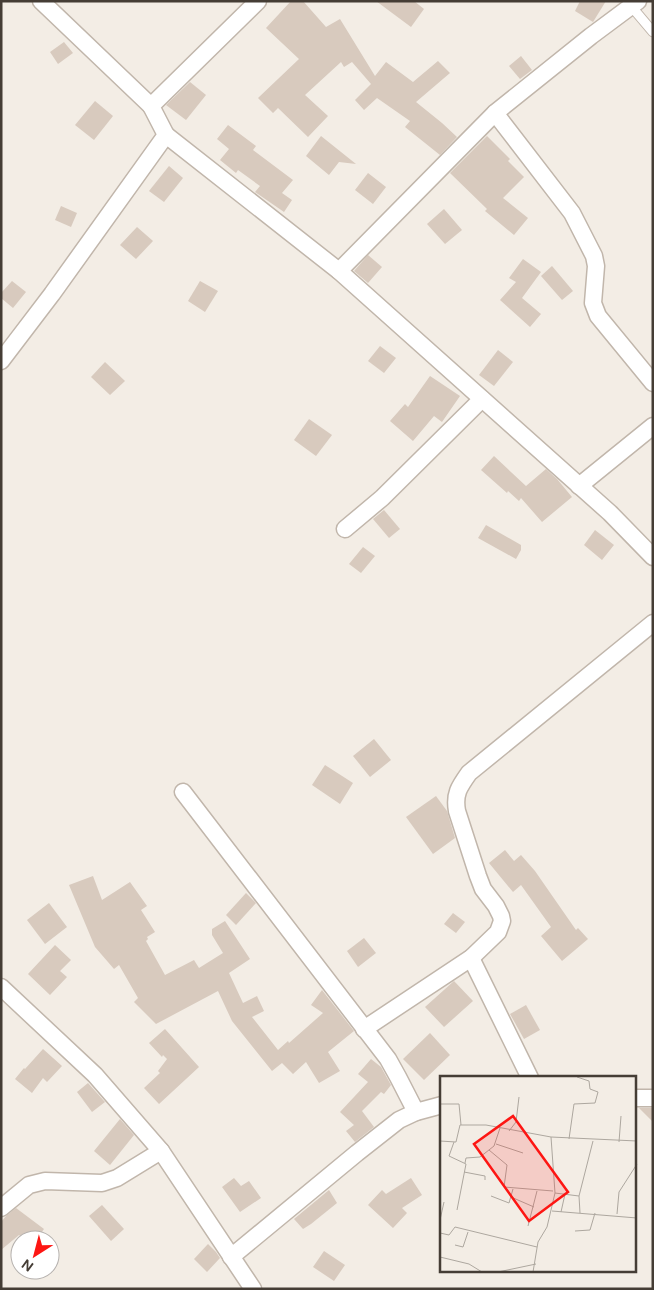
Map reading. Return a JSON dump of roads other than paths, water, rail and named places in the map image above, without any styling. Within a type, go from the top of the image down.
[{"type":"street","points":[[151,106],[258,1]]},
{"type":"street","points":[[48,4],[151,106],[166,136],[339,271],[610,513],[653,556]]},
{"type":"street","points":[[339,271],[495,113],[591,36],[635,4]]},
{"type":"street","points":[[495,113],[572,212],[594,256],[596,266],[593,303],[598,316],[653,383]]},
{"type":"street","points":[[1,361],[52,294],[166,136]]},
{"type":"street","points":[[345,529],[382,498],[482,399]]},
{"type":"street","points":[[580,486],[653,426]]},
{"type":"street","points":[[364,1029],[471,958],[498,932],[502,921],[501,916],[483,889],[457,811],[455,801],[458,787],[469,773],[653,623]]},
{"type":"street","points":[[183,792],[388,1059],[416,1112]]},
{"type":"street","points":[[471,958],[529,1076]]},
{"type":"street","points":[[1,987],[95,1075],[161,1151],[252,1289]]},
{"type":"street","points":[[636,1098],[653,1098]]},
{"type":"street","points":[[231,1257],[356,1153],[399,1120],[416,1112],[440,1106]]},
{"type":"street","points":[[1,1208],[29,1185],[45,1181],[102,1183],[117,1178],[161,1151]]},
{"type":"lane","points":[[635,4],[653,32]]}]
